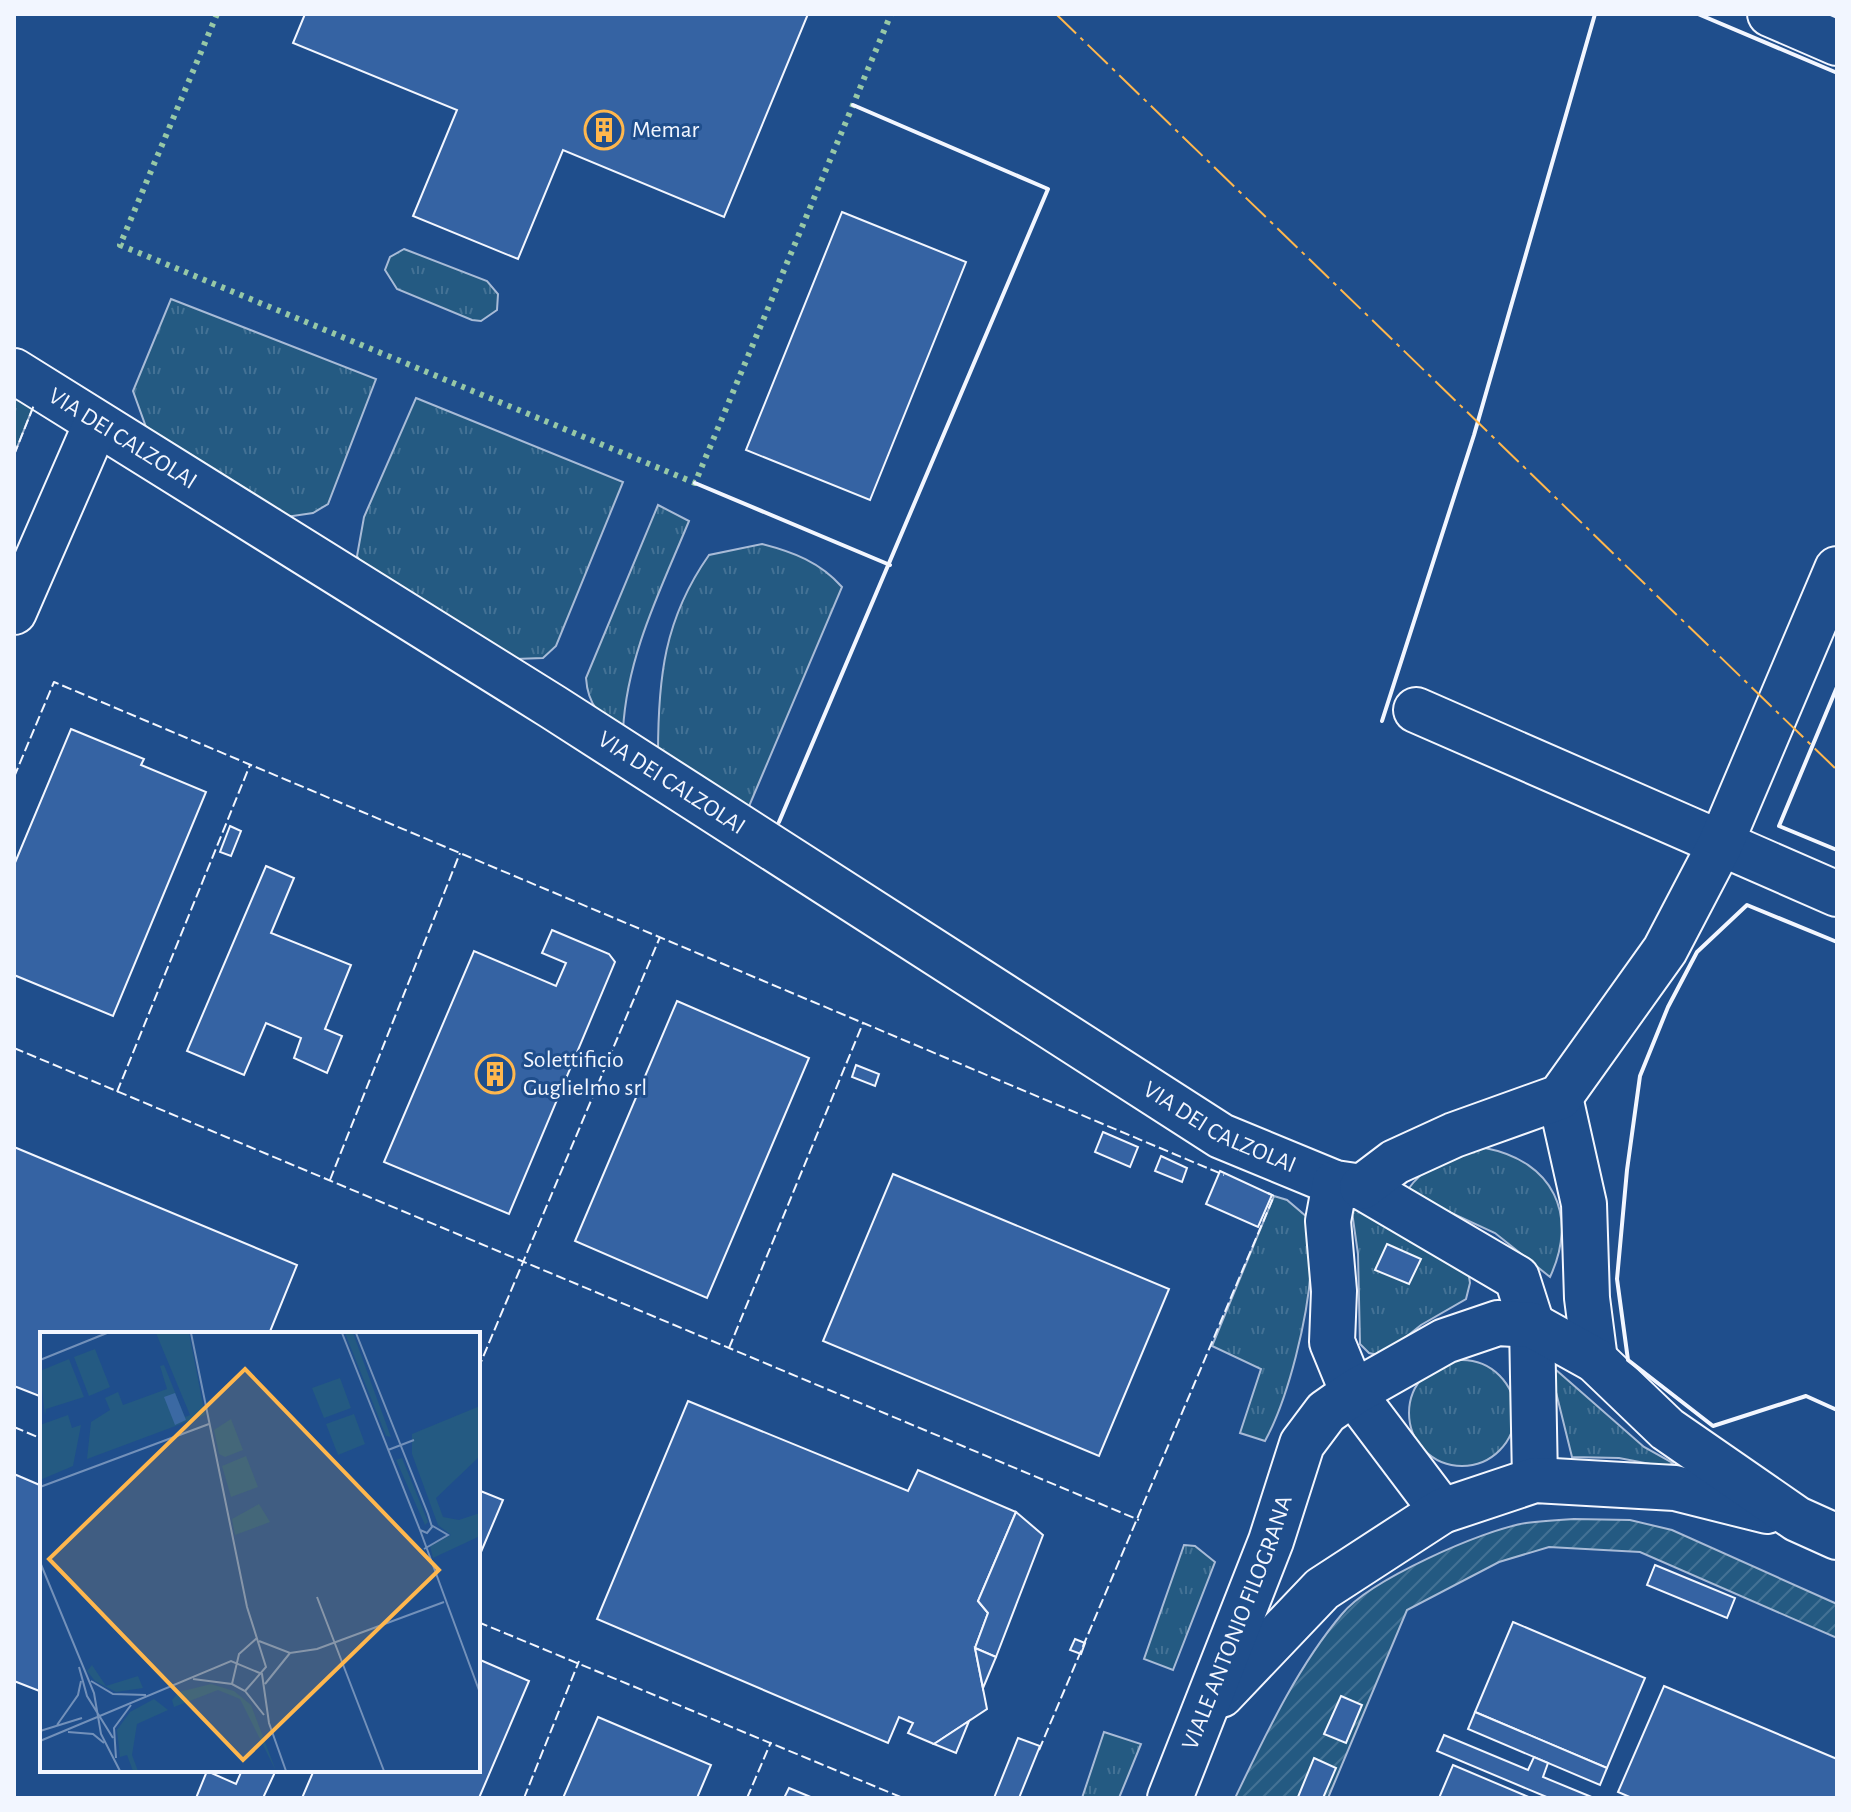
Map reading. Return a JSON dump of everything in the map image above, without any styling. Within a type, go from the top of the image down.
[{"type":"street","points":[[1770,14],[1837,43]]},
{"type":"street","name":"VIA DEI CALZOLAI","points":[[14,371],[553,707],[1221,1136],[1349,1185],[1517,1278],[1532,1325],[1535,1480]]},
{"type":"street","points":[[14,612],[96,424]]},
{"type":"street","points":[[1442,1511],[1353,1393],[1332,1342],[1334,1291],[1328,1221],[1349,1185],[1454,1135],[1560,1097],[1665,950],[1720,845],[1837,569]]},
{"type":"street","points":[[1416,710],[1837,894]]},
{"type":"street","points":[[1560,1097],[1584,1204],[1587,1298],[1595,1360]]},
{"type":"street","name":"VIALE ANTONIO FILOGRANA","points":[[1170,1798],[1271,1541],[1302,1444],[1326,1412],[1353,1393],[1445,1341],[1498,1323],[1532,1325]]},
{"type":"street","points":[[1532,1325],[1595,1360],[1667,1429],[1797,1519]]},
{"type":"street","points":[[1205,1712],[1322,1589],[1442,1511],[1535,1480],[1675,1488],[1797,1519],[1837,1537]]},
{"type":"green space","points":[[404,249],[487,281],[498,294],[497,310],[481,321],[472,320],[397,289],[385,270],[390,257]]},
{"type":"green space","points":[[171,299],[376,379],[328,504],[313,513],[286,517],[146,427],[133,391]]},
{"type":"green space","points":[[14,389],[35,402],[14,455]]},
{"type":"green space","points":[[416,398],[623,482],[556,646],[543,658],[515,659],[365,570],[357,556],[364,517]]},
{"type":"green space","points":[[658,505],[689,521],[638,649],[623,730],[597,709],[589,696],[586,678]]},
{"type":"green space","points":[[762,544],[805,559],[825,571],[842,587],[747,811],[658,754],[660,700],[673,626],[682,602],[709,555]]},
{"type":"green space","points":[[1485,1148],[1528,1165],[1543,1178],[1554,1194],[1562,1233],[1550,1277],[1495,1233],[1406,1192],[1440,1160]]},
{"type":"green space","points":[[1274,1196],[1287,1200],[1307,1217],[1311,1267],[1296,1356],[1282,1402],[1265,1441],[1240,1433],[1261,1369],[1212,1346]]},
{"type":"green space","points":[[1357,1208],[1468,1270],[1470,1283],[1466,1299],[1421,1325],[1382,1356],[1369,1353],[1360,1344],[1358,1254],[1352,1212]]},
{"type":"green space","points":[[1462,1360],[1482,1364],[1499,1376],[1511,1393],[1515,1413],[1511,1433],[1499,1450],[1482,1462],[1462,1466],[1442,1462],[1425,1450],[1413,1433],[1409,1413],[1413,1393],[1425,1376],[1442,1364]]},
{"type":"green space","points":[[1555,1369],[1644,1447],[1673,1463],[1666,1467],[1619,1458],[1572,1457],[1551,1372]]},
{"type":"green space","points":[[1574,1519],[1630,1520],[1672,1530],[1837,1604],[1837,1638],[1640,1552],[1549,1547],[1499,1562],[1407,1610],[1328,1798],[1235,1798],[1296,1679],[1342,1614],[1356,1601],[1401,1572],[1483,1535],[1526,1523]]},
{"type":"green space","points":[[1184,1545],[1195,1546],[1215,1562],[1173,1670],[1144,1659]]},
{"type":"green space","points":[[1104,1732],[1141,1744],[1119,1798],[1082,1798]]},
{"type":"building","name":"Memar","points":[[305,14],[808,14],[724,217],[563,150],[518,259],[413,216],[457,110],[293,43]]},
{"type":"building","points":[[842,212],[966,262],[870,500],[746,450]]},
{"type":"building","points":[[71,729],[144,759],[141,765],[206,792],[113,1016],[14,975],[14,865]]},
{"type":"building","points":[[230,826],[241,831],[231,856],[220,852]]},
{"type":"building","points":[[266,866],[294,878],[271,933],[351,965],[325,1029],[342,1036],[327,1073],[294,1058],[301,1038],[266,1023],[244,1075],[187,1051]]},
{"type":"building","name":"Solettificio Guglielmo srl","points":[[552,930],[609,954],[615,962],[509,1214],[384,1162],[474,951],[556,986],[566,963],[542,953]]},
{"type":"building","points":[[677,1001],[809,1058],[707,1298],[575,1241]]},
{"type":"building","points":[[856,1065],[879,1074],[875,1086],[852,1077]]},
{"type":"building","points":[[1103,1132],[1138,1147],[1130,1167],[1095,1152]]},
{"type":"building","points":[[14,1147],[297,1265],[270,1332],[40,1332],[40,1396],[14,1386]]},
{"type":"building","points":[[1161,1156],[1187,1168],[1182,1182],[1155,1171]]},
{"type":"building","points":[[1220,1171],[1272,1195],[1258,1227],[1206,1204]]},
{"type":"building","points":[[893,1174],[1169,1289],[1099,1456],[823,1341]]},
{"type":"building","points":[[1387,1244],[1421,1259],[1409,1284],[1375,1270]]},
{"type":"building","points":[[688,1401],[908,1491],[918,1470],[1016,1512],[978,1601],[988,1613],[975,1648],[987,1709],[934,1744],[908,1733],[913,1723],[899,1717],[888,1743],[597,1619]]},
{"type":"building","points":[[14,1474],[40,1485],[40,1691],[14,1681]]},
{"type":"building","points":[[480,1491],[503,1500],[480,1554]]},
{"type":"building","points":[[1016,1512],[1043,1535],[996,1657],[975,1648],[988,1613],[978,1601]]},
{"type":"building","points":[[1655,1565],[1735,1598],[1727,1618],[1647,1585]]},
{"type":"building","points":[[1513,1622],[1645,1678],[1607,1768],[1475,1712]]},
{"type":"building","points":[[1075,1639],[1085,1643],[1081,1654],[1070,1650]]},
{"type":"building","points":[[975,1648],[996,1657],[983,1688]]},
{"type":"building","points":[[480,1660],[529,1681],[479,1798],[302,1798],[313,1772],[480,1772]]},
{"type":"building","points":[[1664,1686],[1837,1759],[1837,1798],[1632,1798],[1618,1792]]},
{"type":"building","points":[[1341,1696],[1362,1705],[1346,1743],[1324,1734]]},
{"type":"building","points":[[1475,1712],[1607,1768],[1600,1785],[1468,1729]]},
{"type":"building","points":[[598,1717],[711,1765],[697,1798],[563,1798]]},
{"type":"building","points":[[969,1721],[956,1753],[934,1744]]},
{"type":"building","points":[[1444,1735],[1528,1770],[1534,1757],[1548,1763],[1543,1777],[1594,1798],[1549,1798],[1437,1751]]},
{"type":"building","points":[[1018,1738],[1040,1746],[1019,1798],[994,1798]]},
{"type":"building","points":[[1314,1758],[1336,1768],[1323,1798],[1298,1797]]},
{"type":"building","points":[[1453,1765],[1531,1798],[1439,1798]]},
{"type":"building","points":[[207,1772],[236,1784],[241,1772],[275,1772],[263,1798],[196,1798]]},
{"type":"building","points":[[789,1788],[813,1798],[784,1798]]},
{"type":"hedge","points":[[217,14],[120,245],[695,483],[891,14]]},
{"type":"fence","points":[[14,455],[34,405]]},
{"type":"fence","points":[[14,777],[54,682],[1224,1175]]},
{"type":"fence","points":[[117,1092],[250,765]]},
{"type":"fence","points":[[330,1180],[460,853]]},
{"type":"fence","points":[[480,1364],[660,937]]},
{"type":"fence","points":[[729,1348],[863,1023]]},
{"type":"fence","points":[[14,1048],[1139,1520]]},
{"type":"fence","points":[[1039,1750],[1274,1196],[1268,1193]]},
{"type":"fence","points":[[14,1427],[40,1438]]},
{"type":"fence","points":[[480,1623],[903,1798]]},
{"type":"fence","points":[[524,1798],[579,1661]]},
{"type":"fence","points":[[747,1798],[771,1742]]},
{"type":"wall","points":[[1382,721],[1474,435],[1595,14]]},
{"type":"wall","points":[[1698,14],[1835,72]]},
{"type":"wall","points":[[779,822],[1048,189],[853,105]]},
{"type":"wall","points":[[695,483],[890,565]]},
{"type":"wall","points":[[1837,687],[1779,826],[1837,850]]},
{"type":"wall","points":[[1837,942],[1747,905],[1697,952],[1668,1007],[1640,1076],[1617,1279],[1628,1360],[1713,1426],[1806,1396],[1837,1410]]},
{"type":"power","points":[[1056,14],[1837,770]]},
{"type":"place","name":"Memar","points":[[604,130]]},
{"type":"place","name":"Solettificio Guglielmo srl","points":[[495,1074]]}]
